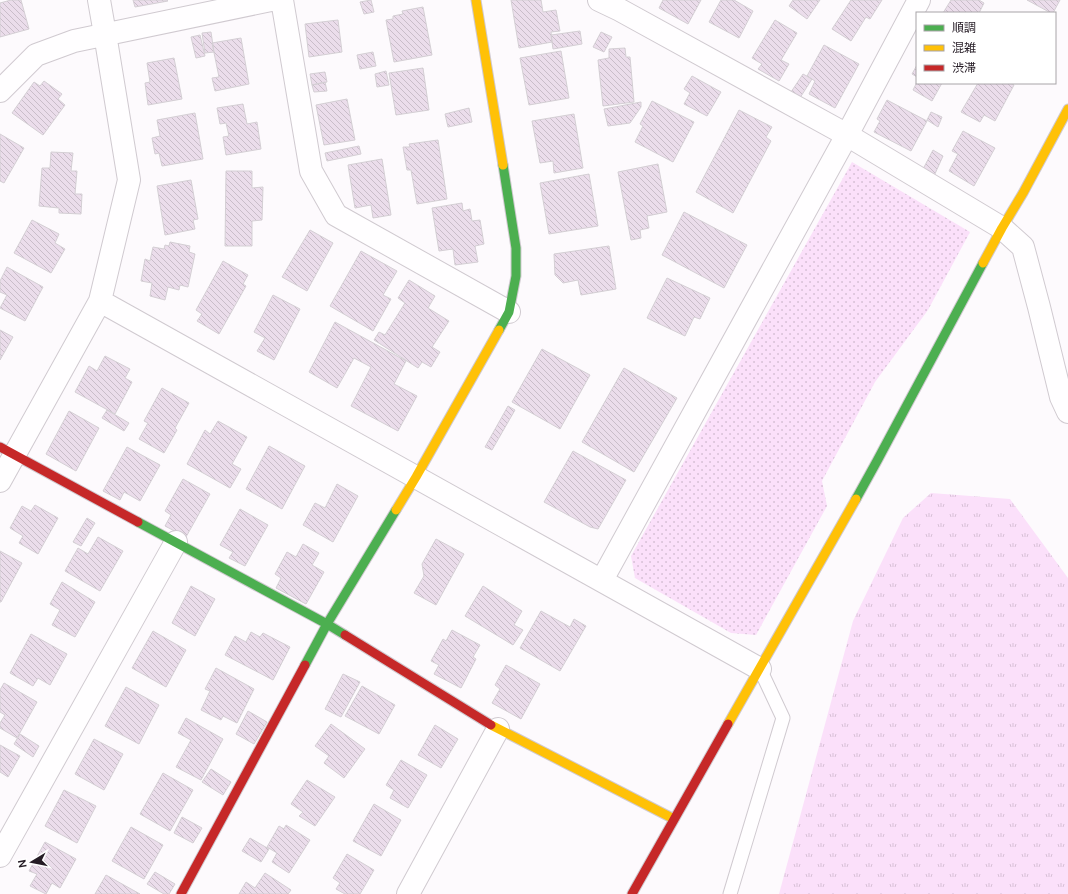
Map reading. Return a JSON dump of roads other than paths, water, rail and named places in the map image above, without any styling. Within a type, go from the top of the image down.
[{"type":"street","points":[[0,481],[7,451],[100,301],[129,180],[99,0]]},
{"type":"street","points":[[0,91],[36,55],[74,41],[271,0]]},
{"type":"street","points":[[282,0],[311,171],[336,215],[509,312]]},
{"type":"street","points":[[181,894],[327,624],[416,477],[509,312],[516,276],[516,248],[476,0]]},
{"type":"street","points":[[599,0],[622,5],[846,135],[1002,228],[1023,246],[1061,397],[1068,412]]},
{"type":"street","points":[[602,580],[919,0]]},
{"type":"street","points":[[632,894],[877,461],[1002,228],[1023,193],[1068,109]]},
{"type":"street","points":[[100,301],[760,669]]},
{"type":"street","points":[[7,451],[327,624],[498,729],[674,819]]},
{"type":"street","points":[[0,856],[176,542]]},
{"type":"street","points":[[408,894],[498,729]]},
{"type":"lane","points":[[730,894],[783,718],[760,669]]}]
